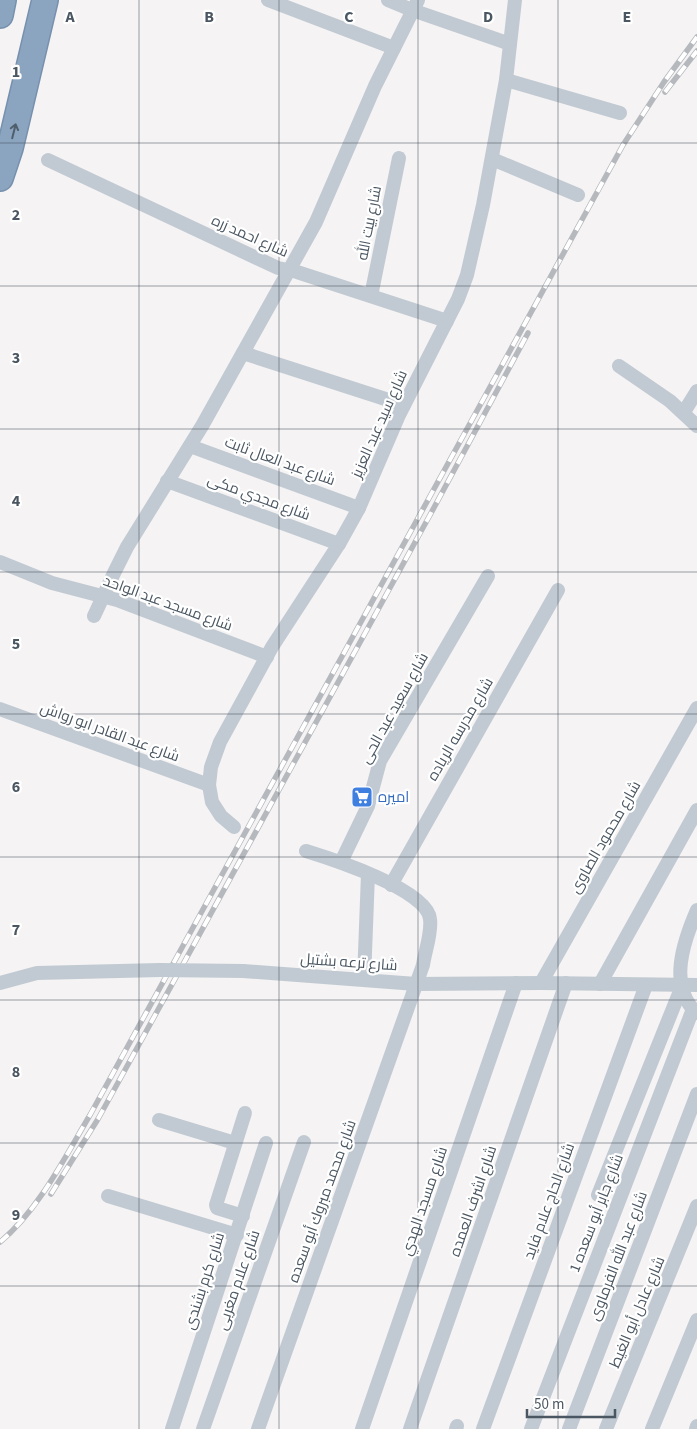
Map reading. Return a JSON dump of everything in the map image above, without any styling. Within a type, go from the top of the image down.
[{"type":"highway","points":[[0,15],[3,0]]},
{"type":"highway","points":[[0,178],[10,148],[45,0]]},
{"type":"street","points":[[268,0],[394,48]]},
{"type":"street","points":[[388,0],[415,5],[510,44]]},
{"type":"street","name":"شارع سيد عبد العزيز","points":[[234,827],[221,816],[212,802],[209,786],[211,767],[220,742],[267,657],[360,508],[404,405],[458,299],[467,275],[478,232],[506,80],[515,0]]},
{"type":"street","points":[[94,616],[127,547],[190,446],[314,227],[370,97],[415,5]]},
{"type":"street","points":[[506,80],[620,113]]},
{"type":"street","name":"شارع بيت الله","points":[[371,296],[399,158]]},
{"type":"street","points":[[492,159],[578,195]]},
{"type":"street","name":"شارع احمد زره","points":[[48,160],[278,268],[298,272],[447,321]]},
{"type":"street","points":[[243,353],[404,405]]},
{"type":"street","points":[[619,366],[670,401],[697,426]]},
{"type":"street","points":[[684,412],[697,391]]},
{"type":"street","name":"شارع عبد العال ثابت","points":[[190,446],[360,508]]},
{"type":"street","name":"شارع مجدي مكى","points":[[167,481],[339,544]]},
{"type":"street","name":"شارع مسجد عبد الواحد","points":[[0,562],[52,583],[103,596],[267,657]]},
{"type":"street","name":"شارع سعيد عبد الحى","points":[[342,862],[368,806],[380,761],[488,576]]},
{"type":"street","name":"شارع مدرسه الرياده","points":[[391,885],[558,590]]},
{"type":"street","name":"شارع محمود الصاوى","points":[[541,983],[697,708]]},
{"type":"street","name":"شارع عبد القادر ابو رواش","points":[[0,710],[209,786]]},
{"type":"street","points":[[600,984],[697,810]]},
{"type":"street","points":[[306,851],[342,862],[391,885],[421,902],[427,909],[430,919],[423,964],[416,984]]},
{"type":"street","points":[[364,979],[368,874]]},
{"type":"street","points":[[598,1195],[682,986],[681,962],[683,946],[697,910]]},
{"type":"street","name":"شارع ترعه بشتيل","points":[[0,983],[37,973],[160,970],[243,971],[416,984],[566,983],[697,985]]},
{"type":"street","name":"شارع مسجد الهدي","points":[[362,1429],[516,983]]},
{"type":"street","name":"شارع اشرف العمده","points":[[410,1429],[566,983]]},
{"type":"street","name":"شارع محمد مبروك أبو سعده","points":[[258,1429],[416,984]]},
{"type":"street","name":"شارع الحاج علام فايد","points":[[483,1429],[646,985]]},
{"type":"street","points":[[682,986],[695,1011]]},
{"type":"street","name":"شارع جابر أبو سعده 1","points":[[530,1429],[695,1011]]},
{"type":"street","name":"شارع عبد الله الفرماوى","points":[[569,1429],[697,1094]]},
{"type":"street","points":[[243,1216],[216,1206],[245,1113]]},
{"type":"street","points":[[159,1120],[235,1143]]},
{"type":"street","name":"شارع علام مغربى","points":[[203,1429],[304,1142]]},
{"type":"street","name":"شارع كرم بشندى","points":[[172,1429],[266,1143]]},
{"type":"street","points":[[108,1196],[237,1235]]},
{"type":"street","name":"شارع عادل أبو الغيط","points":[[606,1429],[697,1206]]},
{"type":"street","points":[[652,1429],[697,1320]]},
{"type":"railway","points":[[0,1242],[27,1215],[39,1199],[90,1115],[623,145],[664,82],[697,37]]},
{"type":"railway","points":[[665,92],[697,51]]},
{"type":"railway","points":[[51,1194],[98,1119],[528,333]]},
{"type":"place","name":"اميره","points":[[362,797]]}]
